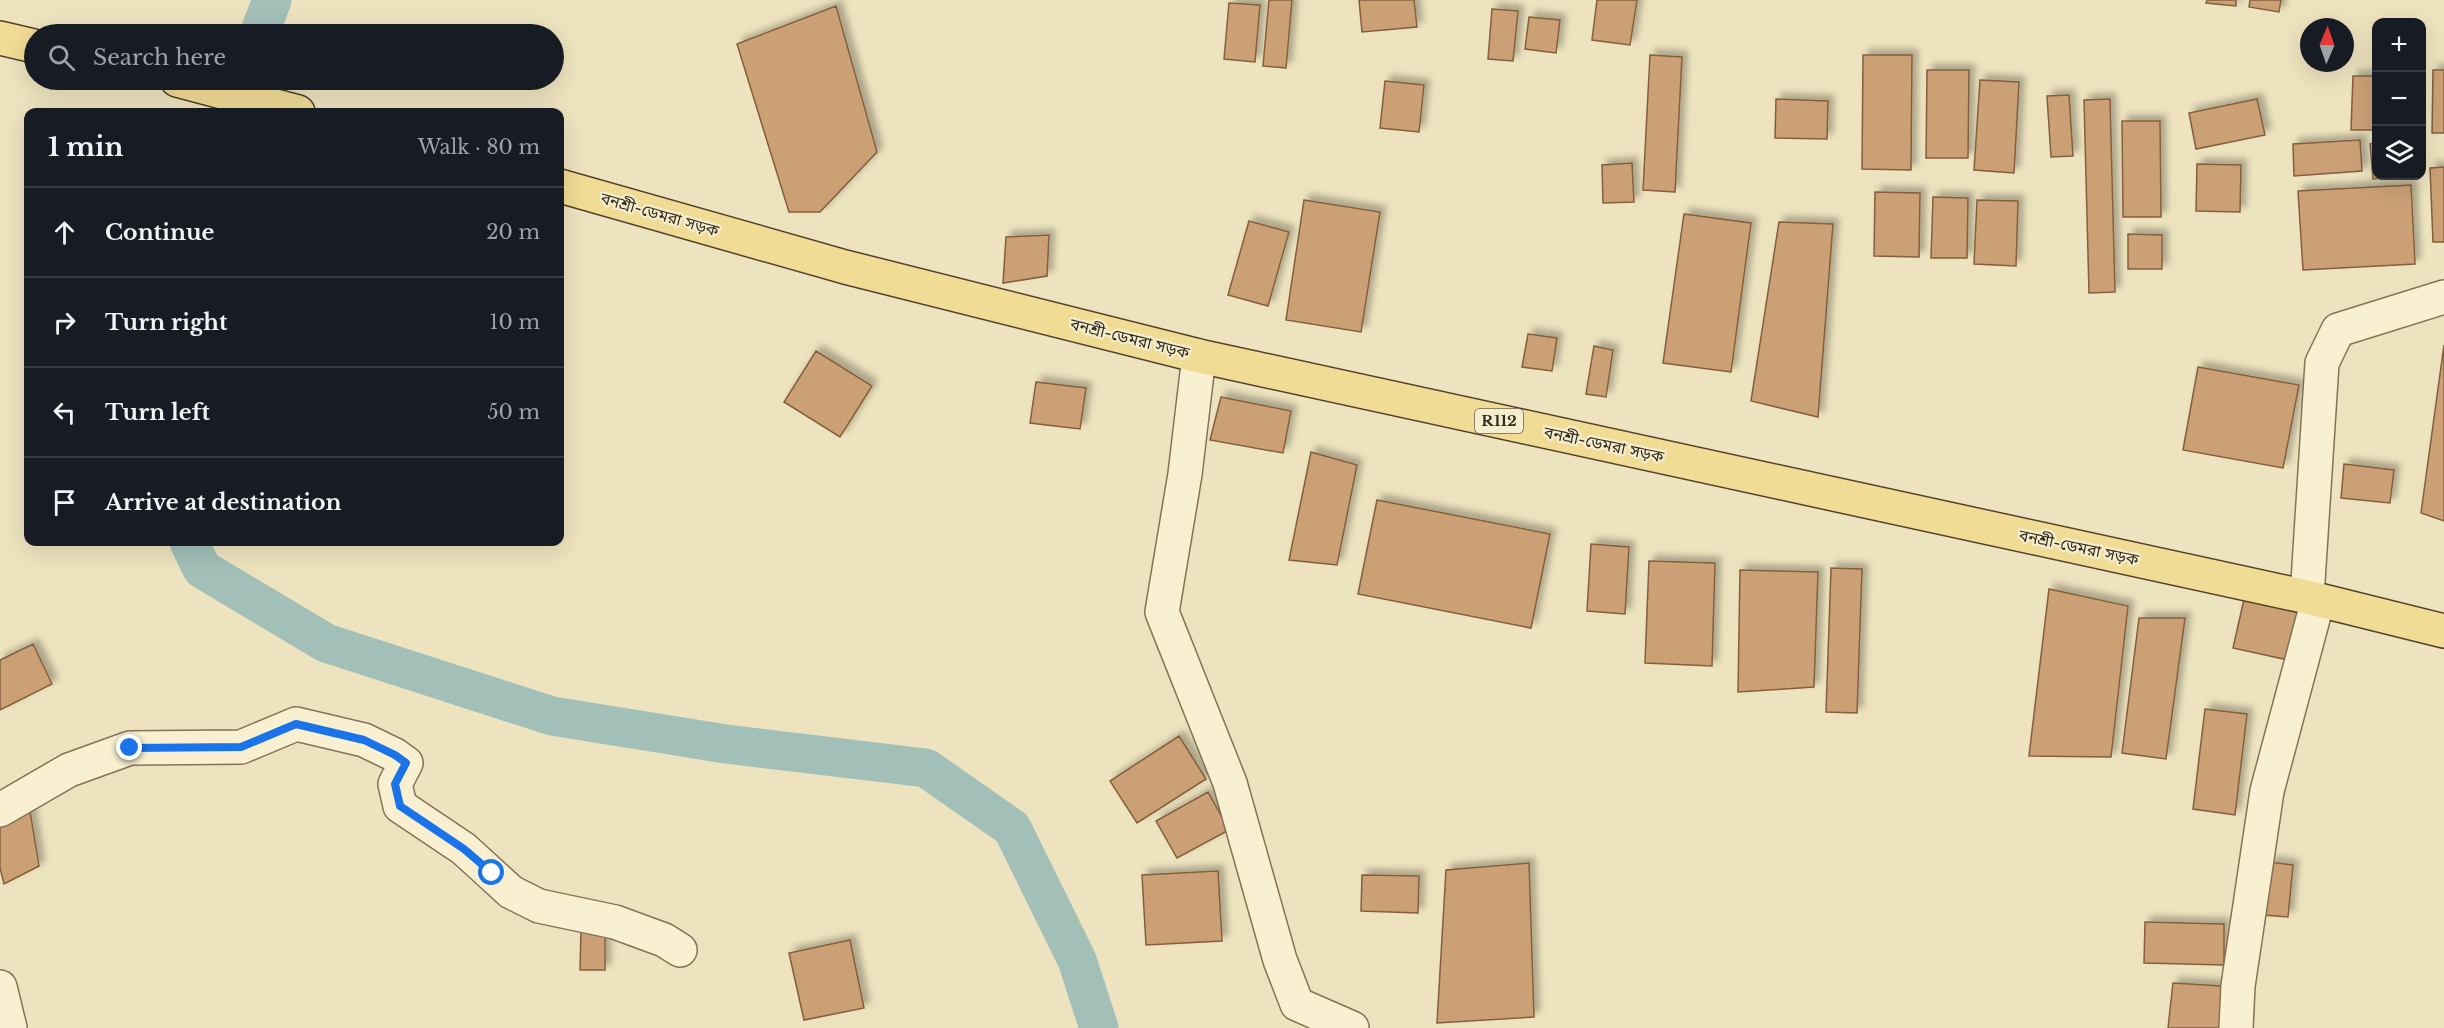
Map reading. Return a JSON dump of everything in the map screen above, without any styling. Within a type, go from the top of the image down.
[{"type":"main road","points":[[0,38],[24,44]]},
{"type":"main road","points":[[215,90],[283,108]]},
{"type":"main road","name":"বনশ্রী-ডেমরা সড়ক","points":[[564,187],[845,267],[1199,356],[2313,598],[2444,631]]},
{"type":"street","points":[[2236,1028],[2238,986],[2267,791],[2313,598],[2322,363],[2338,330],[2444,297]]},
{"type":"street","points":[[1199,356],[1185,474],[1162,612],[1230,783],[1280,960],[1297,1004],[1352,1028]]},
{"type":"street","points":[[0,810],[69,770],[130,748],[241,747],[296,724],[322,729],[364,740],[406,763],[395,784],[400,806],[464,849],[512,892],[539,906],[615,922],[664,940],[680,950]]},
{"type":"street","points":[[0,987],[10,1028]]},
{"type":"building","points":[[1269,0],[1292,0],[1286,68],[1263,66]]},
{"type":"building","points":[[1359,0],[1414,0],[1417,27],[1362,32]]},
{"type":"building","points":[[1597,0],[1637,0],[1630,45],[1592,40]]},
{"type":"building","points":[[2207,0],[2236,0],[2236,6],[2206,3]]},
{"type":"building","points":[[2250,0],[2281,0],[2279,12],[2249,7]]},
{"type":"building","points":[[1229,3],[1260,5],[1255,62],[1224,59]]},
{"type":"building","points":[[836,6],[877,152],[820,212],[789,212],[737,44]]},
{"type":"building","points":[[1492,9],[1518,11],[1513,61],[1488,59]]},
{"type":"building","points":[[1529,17],[1560,20],[1556,53],[1525,49]]},
{"type":"building","points":[[1650,55],[1682,57],[1675,192],[1643,190]]},
{"type":"building","points":[[1863,55],[1912,55],[1911,170],[1862,169]]},
{"type":"building","points":[[1927,70],[1969,70],[1968,158],[1926,158]]},
{"type":"building","points":[[2433,70],[2444,70],[2444,133],[2432,133]]},
{"type":"building","points":[[2353,76],[2372,76],[2372,130],[2351,130]]},
{"type":"building","points":[[1980,80],[2019,82],[2014,173],[1974,170]]},
{"type":"building","points":[[1385,81],[1424,85],[1419,132],[1380,128]]},
{"type":"building","points":[[2069,95],[2073,156],[2051,157],[2047,96]]},
{"type":"building","points":[[1776,99],[1828,101],[1827,139],[1775,138]]},
{"type":"building","points":[[2110,99],[2115,292],[2089,293],[2084,100]]},
{"type":"building","points":[[2257,99],[2265,135],[2196,149],[2189,113]]},
{"type":"building","points":[[2122,121],[2160,121],[2161,217],[2123,217]]},
{"type":"building","points":[[2360,140],[2362,171],[2294,176],[2293,144]]},
{"type":"building","points":[[2370,144],[2372,144],[2372,167]]},
{"type":"building","points":[[1632,163],[1634,202],[1603,203],[1602,165]]},
{"type":"building","points":[[2197,164],[2241,165],[2240,212],[2196,211]]},
{"type":"building","points":[[2444,167],[2444,242],[2433,242],[2430,168]]},
{"type":"building","points":[[2411,185],[2415,264],[2303,270],[2298,191]]},
{"type":"building","points":[[1875,192],[1920,193],[1919,257],[1874,256]]},
{"type":"building","points":[[1933,197],[1968,198],[1967,258],[1931,258]]},
{"type":"building","points":[[1304,200],[1380,212],[1361,332],[1286,320]]},
{"type":"building","points":[[1977,200],[2018,201],[2016,266],[1974,264]]},
{"type":"building","points":[[1684,214],[1751,223],[1731,372],[1663,363]]},
{"type":"building","points":[[1249,221],[1289,232],[1268,306],[1228,295]]},
{"type":"building","points":[[1779,222],[1833,224],[1818,417],[1751,401]]},
{"type":"building","points":[[2128,234],[2162,235],[2162,269],[2128,269]]},
{"type":"building","points":[[1049,235],[1047,276],[1003,283],[1006,237]]},
{"type":"building","points":[[1528,334],[1557,338],[1552,371],[1522,367]]},
{"type":"building","points":[[2444,345],[2444,521],[2421,513]]},
{"type":"building","points":[[1594,346],[1613,350],[1606,397],[1586,394]]},
{"type":"building","points":[[816,351],[872,386],[840,437],[784,402]]},
{"type":"building","points":[[2198,367],[2299,385],[2283,468],[2183,450]]},
{"type":"building","points":[[1036,382],[1086,388],[1080,429],[1030,423]]},
{"type":"building","points":[[1221,397],[1291,411],[1283,453],[1210,440]]},
{"type":"building","points":[[1311,452],[1357,465],[1337,565],[1289,560]]},
{"type":"building","points":[[2344,464],[2394,470],[2390,503],[2341,498]]},
{"type":"building","points":[[1377,500],[1550,534],[1531,628],[1358,594]]},
{"type":"building","points":[[1591,544],[1629,547],[1625,614],[1587,611]]},
{"type":"building","points":[[1649,561],[1715,563],[1712,666],[1645,663]]},
{"type":"building","points":[[1831,568],[1862,569],[1857,713],[1826,712]]},
{"type":"building","points":[[1740,570],[1818,572],[1814,687],[1738,692]]},
{"type":"building","points":[[2049,589],[2128,606],[2111,757],[2029,756]]},
{"type":"building","points":[[2245,595],[2301,607],[2288,660],[2233,648]]},
{"type":"building","points":[[2139,618],[2185,618],[2166,759],[2122,753]]},
{"type":"building","points":[[33,644],[52,684],[0,710],[0,660]]},
{"type":"building","points":[[2205,709],[2247,714],[2235,815],[2193,809]]},
{"type":"building","points":[[1179,736],[1206,779],[1137,823],[1110,781]]},
{"type":"building","points":[[1208,792],[1229,830],[1177,858],[1156,821]]},
{"type":"building","points":[[29,805],[39,866],[4,884],[0,868],[0,821]]},
{"type":"building","points":[[2269,862],[2293,865],[2288,917],[2263,915]]},
{"type":"building","points":[[1529,863],[1534,1017],[1437,1023],[1446,870]]},
{"type":"building","points":[[1218,871],[1222,941],[1146,945],[1142,875]]},
{"type":"building","points":[[1362,875],[1419,876],[1418,913],[1361,911]]},
{"type":"building","points":[[2145,922],[2224,924],[2224,965],[2144,963]]},
{"type":"building","points":[[581,930],[605,931],[605,970],[580,970]]},
{"type":"building","points":[[850,940],[864,1008],[804,1020],[789,953]]},
{"type":"building","points":[[2173,983],[2222,986],[2219,1028],[2168,1028]]},
{"type":"waterway","points":[[263,24],[272,0]]},
{"type":"waterway","points":[[191,546],[202,569],[326,643],[552,716],[726,744],[926,768],[1012,828],[1077,960],[1099,1028]]},
{"type":"route","points":[[130,748],[241,747],[296,724],[364,740],[406,763],[395,784],[400,806],[464,849],[492,873]]}]
